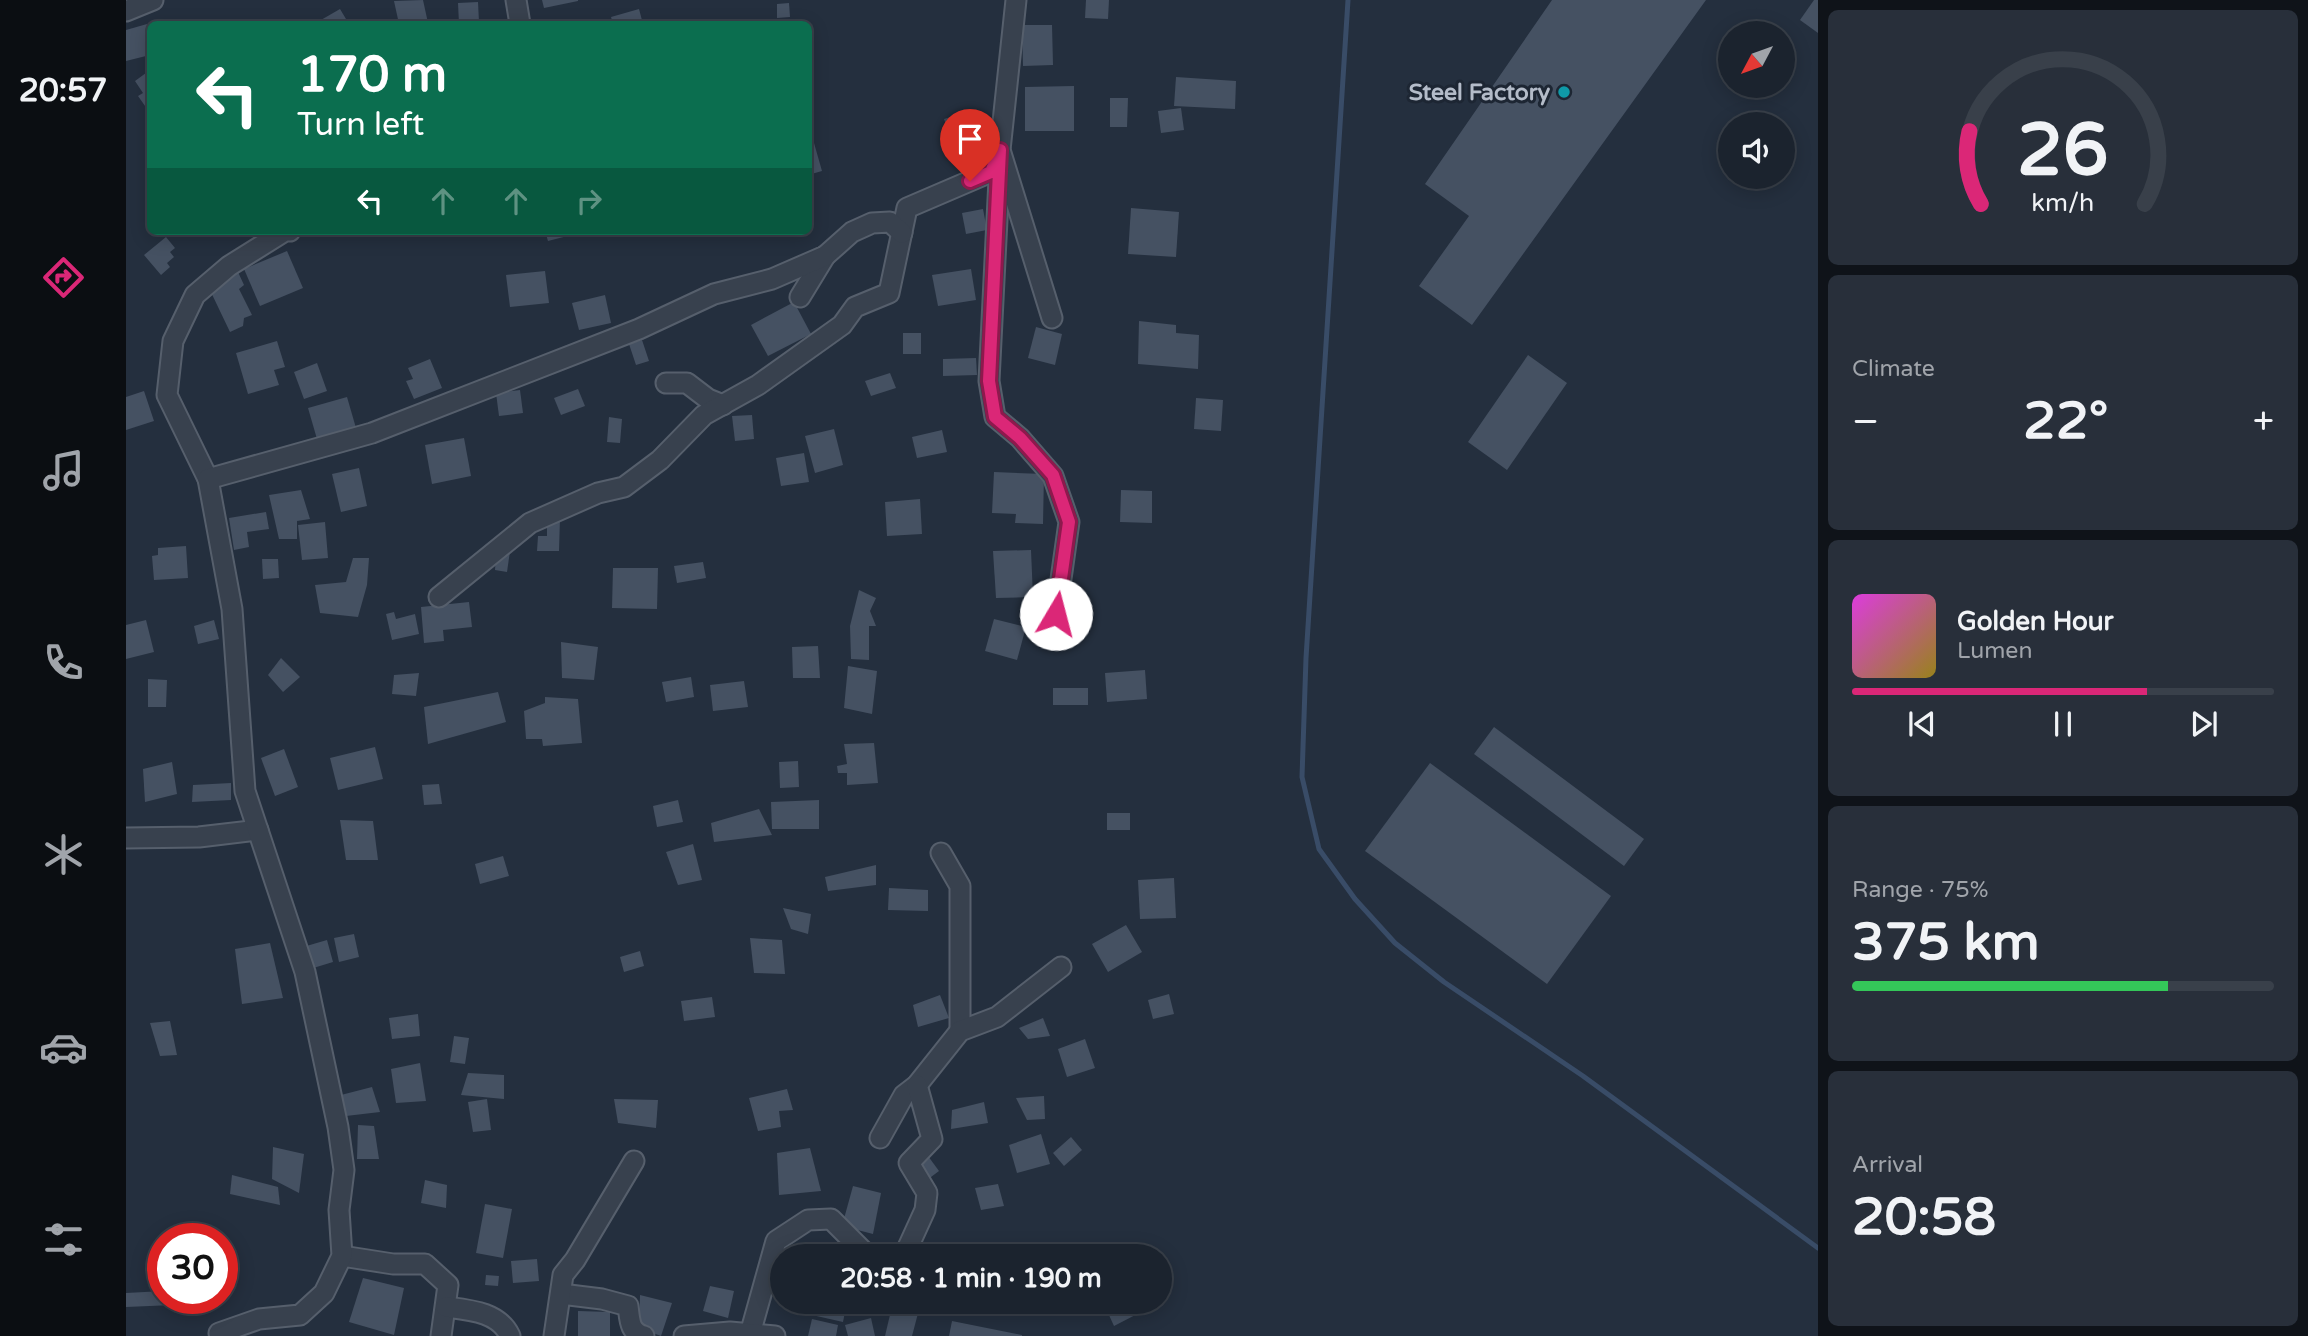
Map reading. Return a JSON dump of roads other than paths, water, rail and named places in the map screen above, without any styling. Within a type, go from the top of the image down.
[{"type":"street","points":[[126,11],[153,0]]},
{"type":"street","points":[[516,0],[520,21]]},
{"type":"street","points":[[1016,0],[1000,150],[989,381],[995,417],[1020,438],[1053,475],[1069,522],[1053,636]]},
{"type":"street","points":[[439,597],[530,523],[598,493],[624,487],[660,460],[704,415],[758,385],[842,325],[855,307],[889,293],[907,208],[991,172],[1000,150]]},
{"type":"street","points":[[1000,150],[1052,318]]},
{"type":"street","points":[[800,297],[825,256],[852,232],[872,223],[890,222],[902,233]]},
{"type":"street","points":[[219,1333],[260,1319],[300,1315],[324,1293],[342,1256],[339,1210],[344,1170],[338,1127],[305,972],[245,792],[232,609],[208,478],[167,395],[173,341],[195,295],[229,266],[280,235]]},
{"type":"street","points":[[208,478],[372,433],[639,329],[713,294],[772,279],[825,256]]},
{"type":"street","points":[[666,383],[687,383],[708,399],[723,405]]},
{"type":"street","points":[[126,838],[199,836],[258,830]]},
{"type":"street","points":[[941,853],[960,886],[960,1031]]},
{"type":"street","points":[[880,1138],[904,1095],[917,1085],[960,1031],[997,1017],[1061,967]]},
{"type":"street","points":[[909,1244],[925,1210],[927,1193],[909,1163],[932,1139],[917,1085]]},
{"type":"street","points":[[554,1336],[564,1276],[634,1161]]},
{"type":"street","points":[[775,1244],[808,1220],[831,1220],[856,1244]]},
{"type":"street","points":[[342,1256],[393,1264],[425,1264],[448,1285],[441,1336]]},
{"type":"street","points":[[750,1334],[770,1262]]},
{"type":"street","points":[[561,1294],[602,1299],[628,1306],[631,1328],[644,1336]]},
{"type":"street","points":[[446,1307],[479,1311],[506,1326],[510,1336]]},
{"type":"street","points":[[684,1336],[730,1332],[775,1336]]},
{"type":"waterway","points":[[1348,0],[1306,658],[1302,777],[1319,849],[1355,899],[1395,943],[1444,982],[1583,1076],[1818,1248]]},
{"type":"place","name":"Steel Factory","points":[[1564,92]]}]
